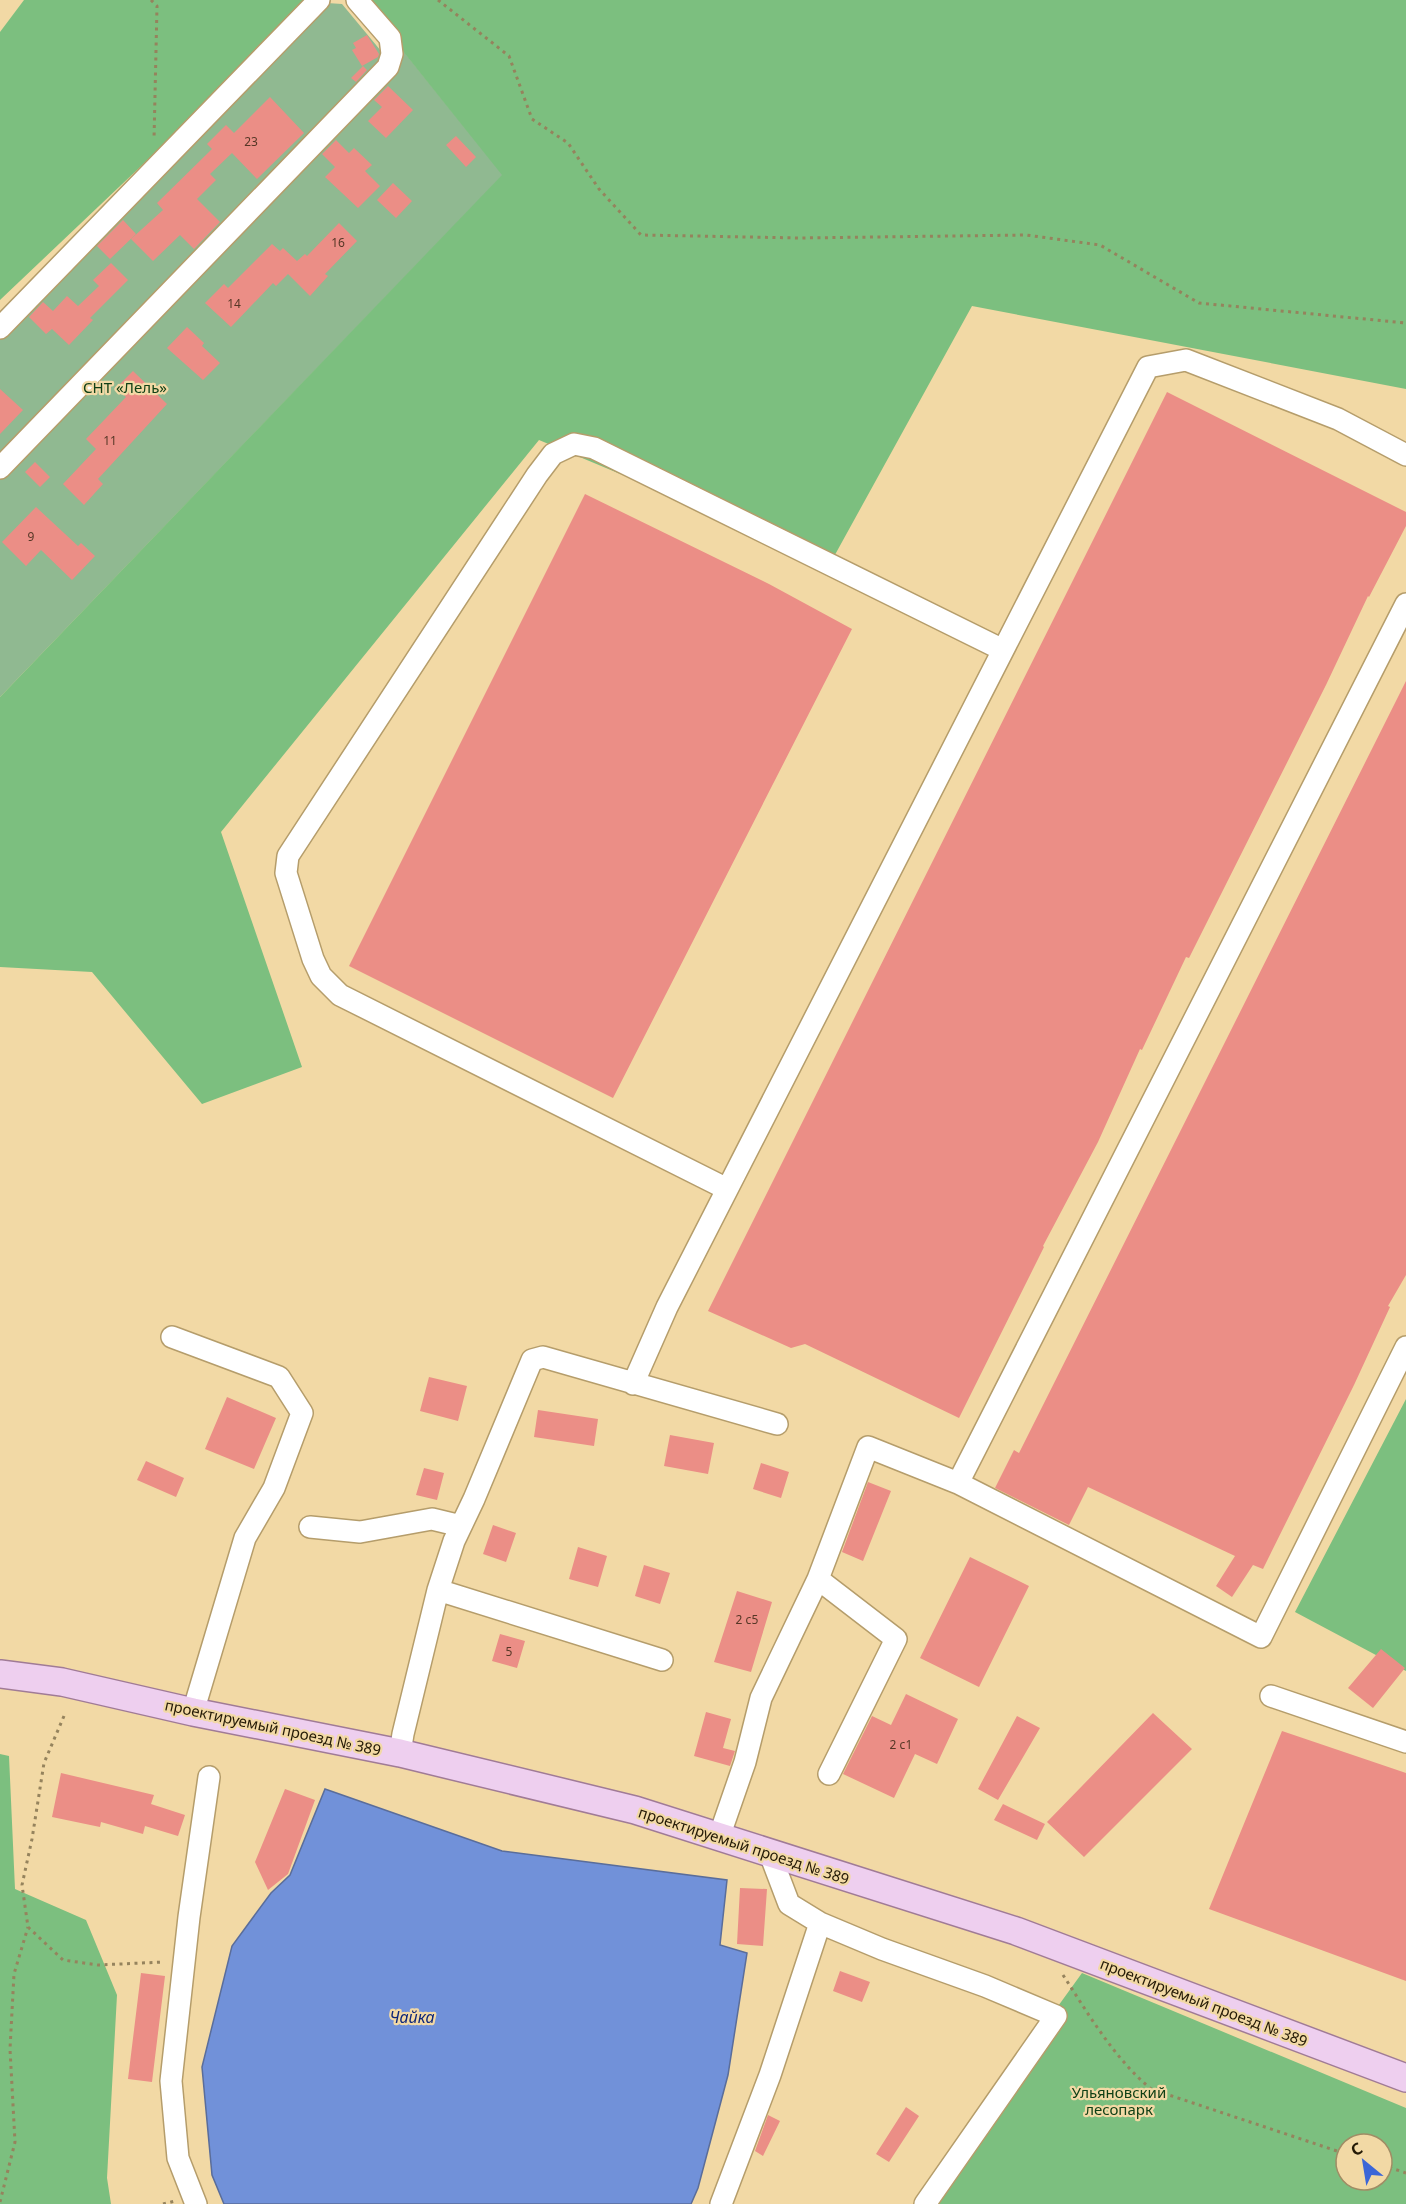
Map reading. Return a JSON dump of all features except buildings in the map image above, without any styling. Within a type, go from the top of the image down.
[{"type":"main road","name":"проектируемый проезд № 389","points":[[0,1660],[62,1682]]},
{"type":"main road","name":"проектируемый проезд № 389","points":[[0,1674],[62,1682],[193,1712],[400,1753],[635,1810],[1016,1931],[1406,2078]]},
{"type":"street","points":[[0,328],[319,0]]},
{"type":"street","points":[[0,468],[388,68],[392,54],[390,38],[357,0]]},
{"type":"street","points":[[633,1384],[667,1307],[1148,367],[1186,360],[1338,419],[1406,455]]},
{"type":"street","points":[[727,1189],[340,995],[321,976],[313,958],[286,873],[288,856],[537,475],[553,454],[574,444],[594,448],[1003,650]]},
{"type":"street","points":[[958,1483],[1406,604]]},
{"type":"street","points":[[172,1336],[279,1377],[302,1413],[274,1488],[245,1538],[193,1712]]},
{"type":"street","points":[[718,1837],[745,1762],[761,1698],[818,1579],[868,1447],[958,1483],[1261,1637],[1406,1347]]},
{"type":"street","points":[[400,1753],[438,1590],[454,1541],[532,1360],[543,1358],[777,1424]]},
{"type":"street","points":[[310,1527],[360,1532],[432,1520],[461,1526]]},
{"type":"street","points":[[818,1579],[896,1639],[829,1774]]},
{"type":"street","points":[[438,1590],[662,1659]]},
{"type":"street","points":[[1271,1696],[1406,1743]]},
{"type":"street","points":[[196,2204],[178,2158],[171,2081],[184,1961],[209,1777]]},
{"type":"street","points":[[770,1854],[789,1904],[820,1923],[882,1949],[985,1986],[1056,2016],[925,2204]]},
{"type":"street","points":[[721,2204],[770,2075],[820,1923]]},
{"type":"path","points":[[151,0],[157,6],[154,146]]},
{"type":"path","points":[[438,0],[509,56],[532,119],[568,143],[599,189],[641,235],[800,238],[1026,236],[1100,245],[1199,303],[1406,323]]},
{"type":"path","points":[[0,2202],[15,2142],[10,2049],[14,1974],[28,1927],[22,1885],[44,1763],[64,1716]]},
{"type":"path","points":[[28,1927],[63,1960],[98,1965],[184,1961]]},
{"type":"path","points":[[1063,1975],[1095,2025],[1134,2074],[1151,2089],[1334,2150]]},
{"type":"green space","points":[[24,0],[316,0],[0,300],[0,32]]},
{"type":"green space","points":[[362,0],[1406,0],[1406,389],[972,306],[831,562],[539,440],[221,832],[302,1067],[202,1104],[92,972],[0,967],[0,697],[502,175]]},
{"type":"green space","name":"СНТ «Лель»","points":[[327,3],[342,4],[381,51],[396,42],[503,175],[0,697],[0,336]]},
{"type":"green space","points":[[1406,1399],[1406,1671],[1295,1612]]},
{"type":"green space","points":[[0,1754],[9,1756],[15,1889],[86,1920],[117,1995],[107,2178],[111,2204],[0,2204]]},
{"type":"green space","name":"Ульяновский лесопарк","points":[[1082,1973],[1406,2108],[1406,2204],[915,2204]]},
{"type":"water","name":"Чайка","points":[[325,1789],[502,1851],[727,1880],[720,1945],[747,1953],[728,2075],[698,2188],[691,2204],[224,2204],[212,2175],[202,2067],[232,1946],[271,1893],[290,1875]]}]
